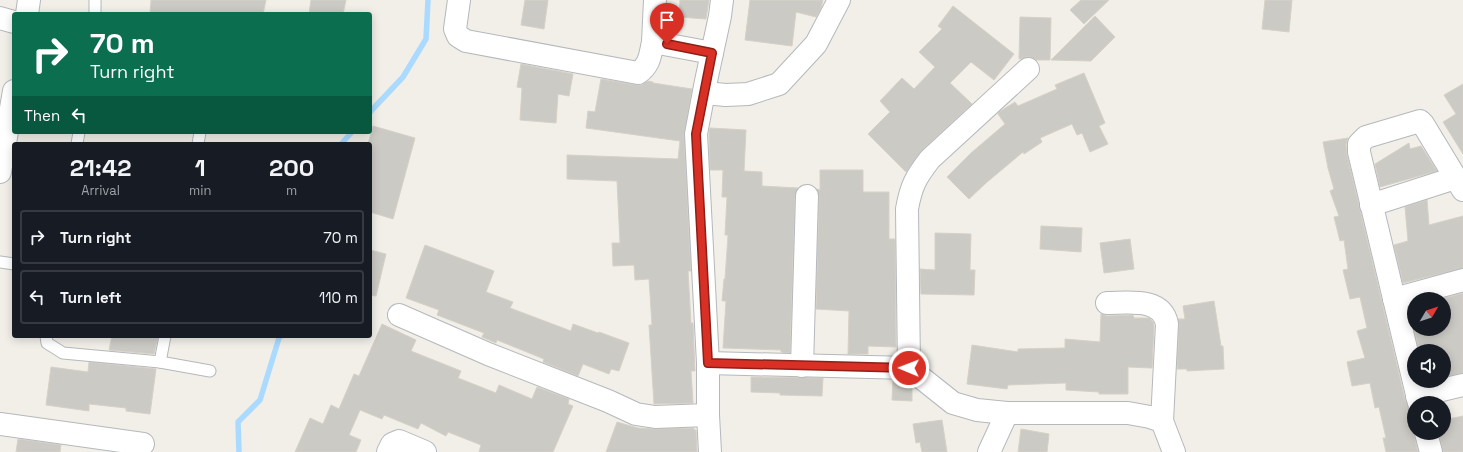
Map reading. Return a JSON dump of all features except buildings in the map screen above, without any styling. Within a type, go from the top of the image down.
[{"type":"street","points":[[27,12],[29,0]]},
{"type":"street","points":[[459,0],[455,29],[458,36],[466,41],[638,73],[648,64],[653,42],[655,0]]},
{"type":"street","points":[[710,452],[708,363],[696,134],[722,0]]},
{"type":"street","points":[[704,92],[726,95],[748,94],[779,84],[816,44],[839,0]]},
{"type":"street","points":[[0,18],[12,21]]},
{"type":"street","points":[[653,42],[712,53]]},
{"type":"street","points":[[909,368],[907,209],[910,191],[917,176],[930,159],[1028,69]]},
{"type":"street","points":[[0,172],[12,103]]},
{"type":"street","points":[[1371,205],[1461,187],[1420,121],[1366,137],[1359,144],[1371,205],[1417,396]]},
{"type":"street","points":[[802,366],[807,196]]},
{"type":"street","points":[[1394,299],[1463,280]]},
{"type":"street","points":[[1107,303],[1142,302],[1152,305],[1161,311],[1166,319],[1162,421],[1174,452]]},
{"type":"street","points":[[399,315],[488,354],[608,401],[636,414],[655,417],[708,415]]},
{"type":"street","points":[[708,363],[909,368],[952,403],[977,410],[1007,413],[1128,413],[1162,421]]},
{"type":"street","points":[[1428,396],[1463,385]]},
{"type":"street","points":[[989,452],[1007,413]]},
{"type":"street","points":[[0,424],[143,444]]},
{"type":"street","points":[[1428,440],[1431,452]]},
{"type":"street","points":[[388,452],[392,444],[399,441],[426,452]]},
{"type":"lane","points":[[95,0],[95,12]]},
{"type":"lane","points":[[0,262],[12,264]]},
{"type":"lane","points":[[46,338],[47,343],[63,353],[160,362],[210,371]]},
{"type":"lane","points":[[160,362],[164,338]]},
{"type":"waterway","points":[[372,110],[403,77],[426,39],[428,0]]},
{"type":"waterway","points":[[343,142],[350,134]]},
{"type":"waterway","points":[[239,452],[238,422],[260,400],[279,338]]},
{"type":"route","points":[[667,44],[712,53],[696,134],[708,363],[909,368]]}]
